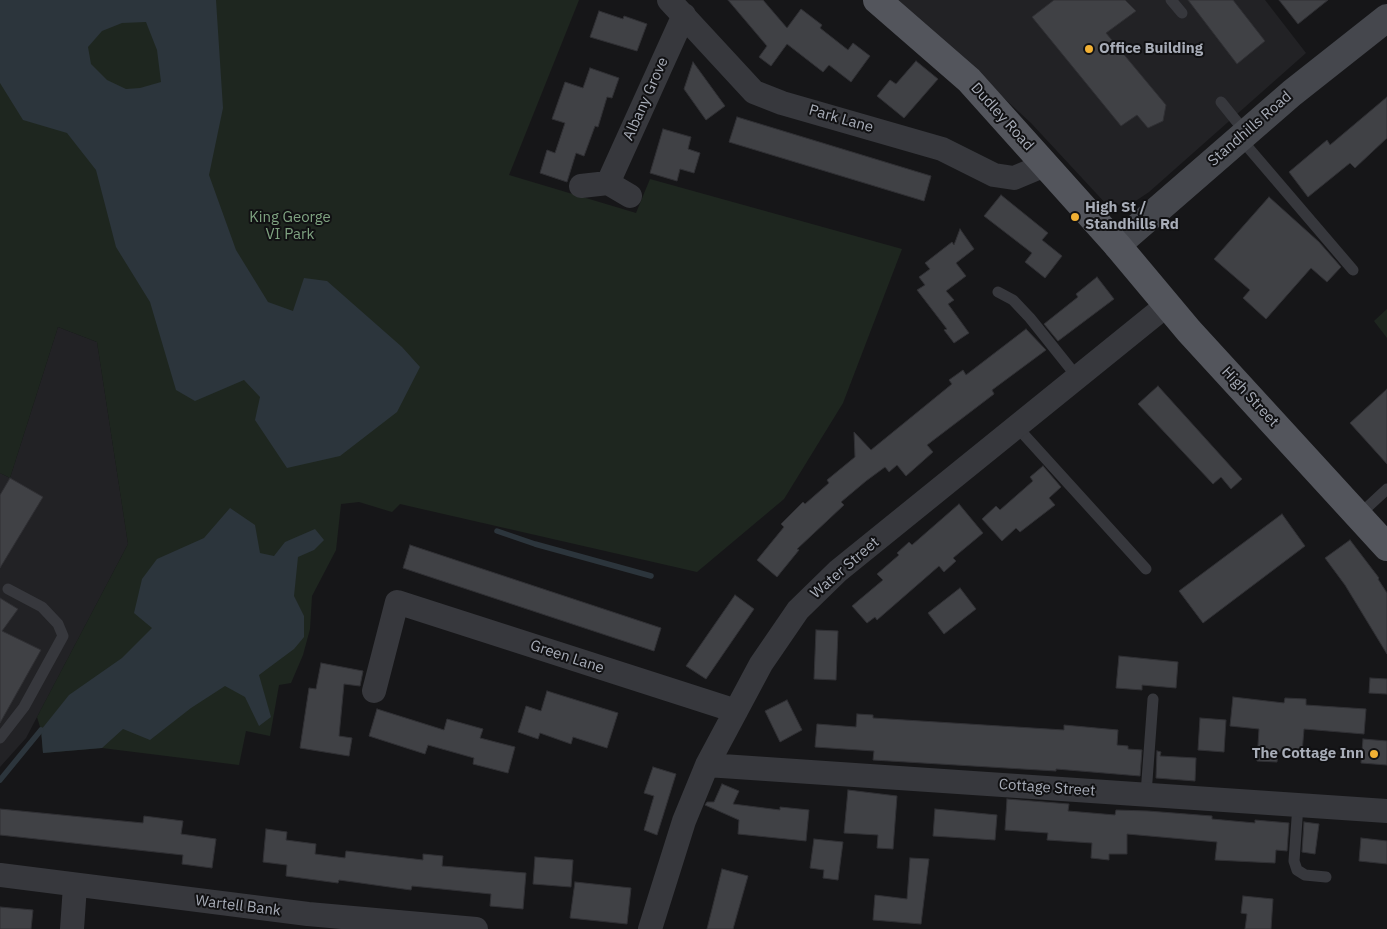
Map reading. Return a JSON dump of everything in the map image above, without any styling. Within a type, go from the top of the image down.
[{"type":"main road","name":"Dudley Road","points":[[877,0],[969,80],[1117,245]]},
{"type":"main road","name":"High Street","points":[[1117,245],[1189,331],[1387,547]]},
{"type":"street","name":"Park Lane","points":[[676,8],[754,92],[782,103],[942,148],[994,175],[1014,178],[1045,165]]},
{"type":"street","name":"Albany Grove","points":[[608,183],[676,8]]},
{"type":"street","name":"Standhills Road","points":[[1117,245],[1292,93],[1387,18]]},
{"type":"street","points":[[581,186],[608,183],[630,196]]},
{"type":"street","name":"Water Street","points":[[650,929],[684,821],[707,764],[761,664],[798,610],[838,571],[1168,304]]},
{"type":"street","name":"Green Lane","points":[[374,691],[397,602],[736,711]]},
{"type":"street","name":"Cottage Street","points":[[707,764],[1387,811]]},
{"type":"street","name":"Wartell Bank","points":[[0,875],[307,922],[476,929]]},
{"type":"street","points":[[72,929],[75,886]]},
{"type":"lane","points":[[1171,0],[1182,13]]},
{"type":"lane","points":[[1221,102],[1243,136],[1353,270]]},
{"type":"lane","points":[[998,292],[1013,300],[1030,318],[1078,378]]},
{"type":"lane","points":[[1017,427],[1146,569]]},
{"type":"lane","points":[[1359,515],[1387,489]]},
{"type":"lane","points":[[0,738],[24,707],[63,636],[58,624],[42,607],[8,589]]},
{"type":"lane","points":[[1146,794],[1154,699]]},
{"type":"lane","points":[[1298,805],[1294,861],[1297,870],[1305,875],[1326,877]]},
{"type":"shaded area","points":[[0,0],[216,0],[223,108],[209,175],[236,250],[268,302],[293,311],[304,278],[327,281],[402,347],[420,367],[397,412],[340,456],[287,468],[255,420],[260,397],[244,380],[195,401],[176,390],[150,302],[116,247],[96,170],[67,133],[23,120],[0,83]],"holes":[[[146,22],[157,50],[161,82],[140,88],[126,89],[107,80],[91,64],[88,47],[102,31],[122,23]]]},
{"type":"shaded area","points":[[897,0],[1265,0],[1306,53],[1149,192],[1131,204],[1108,206],[1031,123]]},
{"type":"shaded area","points":[[58,327],[97,342],[128,544],[26,738],[0,767],[0,473],[10,478]]},
{"type":"shaded area","points":[[230,508],[255,525],[260,553],[274,556],[285,542],[315,529],[324,540],[314,550],[298,557],[294,596],[304,616],[304,637],[294,649],[259,675],[271,717],[259,726],[245,697],[225,686],[191,708],[150,740],[123,729],[102,748],[43,753],[41,730],[69,695],[122,658],[152,628],[134,613],[142,579],[157,559],[204,538]]},
{"type":"green space","name":"King George VI Park","points":[[0,0],[579,0],[509,175],[636,213],[650,179],[902,249],[843,403],[784,499],[697,572],[400,504],[392,512],[359,502],[341,504],[336,550],[312,596],[310,629],[303,655],[291,683],[279,685],[270,736],[246,731],[239,765],[102,748],[43,753],[41,730],[37,717],[128,544],[97,342],[58,327],[10,478],[0,473]]},
{"type":"green space","points":[[1387,309],[1387,338],[1374,321]]},
{"type":"building","points":[[728,0],[763,0],[787,28],[801,9],[822,25],[820,28],[848,50],[853,43],[870,56],[851,82],[829,65],[823,72],[787,44],[771,66],[759,57],[767,46]]},
{"type":"building","name":"Office Building","points":[[1054,0],[1125,0],[1136,11],[1106,33],[1166,105],[1163,121],[1148,128],[1137,115],[1121,126],[1032,17]]},
{"type":"building","points":[[1188,0],[1233,0],[1265,41],[1237,64]]},
{"type":"building","points":[[1279,0],[1328,0],[1298,24]]},
{"type":"building","points":[[599,11],[623,19],[624,16],[647,24],[637,51],[590,37]]},
{"type":"building","points":[[916,61],[938,79],[904,118],[877,96],[890,80],[896,84]]},
{"type":"building","points":[[693,62],[725,106],[706,120],[684,89]]},
{"type":"building","points":[[590,68],[619,78],[612,98],[607,97],[598,127],[595,126],[584,156],[576,153],[567,182],[540,173],[547,150],[555,153],[565,123],[552,119],[565,82],[583,88]]},
{"type":"building","points":[[1387,97],[1387,138],[1355,168],[1350,163],[1308,197],[1289,172],[1327,140],[1330,145]]},
{"type":"building","points":[[737,117],[931,176],[924,201],[729,142]]},
{"type":"building","points":[[663,129],[691,137],[688,149],[700,153],[694,173],[680,169],[677,181],[650,173]]},
{"type":"building","points":[[1001,195],[1048,233],[1042,240],[1062,256],[1045,278],[1025,262],[1032,253],[984,216]]},
{"type":"building","points":[[1269,197],[1319,242],[1341,267],[1327,282],[1311,268],[1266,319],[1243,298],[1250,290],[1214,259]]},
{"type":"building","points":[[960,229],[974,249],[956,263],[966,276],[946,291],[954,300],[948,304],[969,333],[954,343],[944,330],[947,329],[917,290],[925,285],[919,277],[930,269],[925,263],[952,242],[954,245]]},
{"type":"building","points":[[1097,277],[1114,299],[1058,341],[1044,324],[1078,297],[1076,294]]},
{"type":"building","points":[[1026,329],[1046,350],[992,390],[994,394],[927,445],[933,452],[906,476],[897,465],[889,472],[885,467],[866,481],[841,502],[844,505],[797,549],[799,550],[777,577],[757,560],[784,527],[781,524],[803,502],[805,504],[829,483],[827,480],[855,457],[854,432],[871,450],[952,384],[949,380],[963,370],[966,375]]},
{"type":"building","points":[[1158,386],[1242,479],[1231,489],[1221,477],[1213,484],[1138,404]]},
{"type":"building","points":[[1387,389],[1387,464],[1350,423]]},
{"type":"building","points":[[1043,466],[1061,487],[1049,498],[1055,505],[1020,532],[1016,528],[1002,541],[982,519],[996,506],[1000,510],[1033,481],[1030,477]]},
{"type":"building","points":[[10,478],[43,497],[0,568],[0,495]]},
{"type":"building","points":[[959,504],[983,533],[953,558],[956,561],[944,572],[939,566],[877,620],[875,617],[867,623],[852,606],[883,580],[877,574],[899,555],[897,553],[909,542],[912,545]]},
{"type":"building","points":[[1282,514],[1305,546],[1203,623],[1179,591]]},
{"type":"building","points":[[1350,540],[1379,578],[1387,593],[1387,654],[1345,585],[1325,558]]},
{"type":"building","points":[[410,545],[661,628],[654,651],[403,568]]},
{"type":"building","points":[[960,588],[976,609],[944,634],[928,613]]},
{"type":"building","points":[[735,595],[754,609],[706,679],[686,666]]},
{"type":"building","points":[[0,598],[18,609],[2,631],[41,650],[0,723]]},
{"type":"building","points":[[816,630],[838,631],[836,680],[814,679]]},
{"type":"building","points":[[1119,656],[1178,662],[1176,688],[1142,685],[1142,690],[1116,688]]},
{"type":"building","points":[[321,663],[363,671],[360,686],[344,684],[339,736],[352,738],[349,756],[300,748],[309,688],[316,689]]},
{"type":"building","points":[[1370,678],[1387,679],[1387,694],[1369,693]]},
{"type":"building","points":[[547,691],[618,713],[607,748],[573,737],[571,744],[540,733],[538,739],[518,732],[526,706],[541,711]]},
{"type":"building","points":[[1233,697],[1284,703],[1285,698],[1306,699],[1306,705],[1366,709],[1364,734],[1304,729],[1302,753],[1278,752],[1277,762],[1257,761],[1259,729],[1230,726]]},
{"type":"building","points":[[787,700],[802,730],[780,742],[765,711]]},
{"type":"building","points":[[377,709],[444,730],[447,719],[483,729],[480,738],[515,747],[508,773],[473,764],[474,758],[428,745],[425,754],[369,736]]},
{"type":"building","points":[[857,714],[873,715],[873,718],[1064,730],[1064,725],[1118,730],[1117,745],[1128,746],[1128,749],[1142,750],[1140,776],[1056,769],[1056,771],[873,760],[874,751],[815,747],[817,724],[856,727]]},
{"type":"building","points":[[1200,718],[1226,720],[1224,752],[1198,750]]},
{"type":"building","name":"The Cottage Inn","points":[[1363,739],[1387,741],[1387,765],[1361,763]]},
{"type":"building","points":[[1157,751],[1161,752],[1160,756],[1196,758],[1195,781],[1156,778]]},
{"type":"building","points":[[653,767],[676,774],[657,835],[644,830],[654,796],[644,793]]},
{"type":"building","points":[[722,784],[739,791],[733,804],[780,810],[780,807],[809,810],[806,841],[738,834],[739,820],[705,805],[707,802],[714,802]]},
{"type":"building","points":[[848,790],[897,796],[893,849],[877,848],[878,835],[844,833]]},
{"type":"building","points":[[1007,799],[1069,804],[1068,811],[1115,815],[1116,810],[1148,811],[1212,816],[1212,819],[1255,823],[1255,820],[1289,823],[1287,851],[1276,850],[1275,863],[1215,860],[1217,842],[1127,834],[1127,854],[1109,854],[1109,860],[1091,858],[1092,843],[1047,840],[1048,833],[1005,830]]},
{"type":"building","points":[[0,809],[143,823],[144,816],[183,821],[181,834],[216,839],[212,868],[182,864],[183,855],[0,835]]},
{"type":"building","points":[[935,809],[997,815],[995,840],[933,836]]},
{"type":"building","points":[[1304,822],[1319,824],[1315,854],[1302,852]]},
{"type":"building","points":[[266,829],[287,832],[286,840],[316,844],[315,854],[345,858],[346,851],[423,860],[423,854],[443,856],[442,866],[526,873],[523,909],[490,906],[491,894],[412,886],[411,890],[339,880],[338,883],[286,876],[287,865],[263,862]]},
{"type":"building","points":[[1361,838],[1387,841],[1387,864],[1359,861]]},
{"type":"building","points":[[814,839],[843,842],[838,880],[823,878],[824,870],[810,868]]},
{"type":"building","points":[[535,857],[573,860],[571,887],[533,884]]},
{"type":"building","points":[[910,858],[929,859],[921,924],[873,920],[875,895],[907,899]]},
{"type":"building","points":[[722,869],[748,876],[733,929],[707,929]]},
{"type":"building","points":[[575,882],[631,888],[627,924],[570,918]]},
{"type":"building","points":[[1243,896],[1273,899],[1271,929],[1245,929],[1247,914],[1241,913]]},
{"type":"building","points":[[0,907],[33,910],[31,929],[0,929]]},
{"type":"waterway","points":[[497,531],[535,544],[651,576]]},
{"type":"waterway","points":[[0,780],[41,730]]},
{"type":"place","name":"Office Building","points":[[1089,49]]},
{"type":"place","name":"High St / Standhills Rd","points":[[1075,217]]},
{"type":"place","name":"The Cottage Inn","points":[[1374,754]]}]
